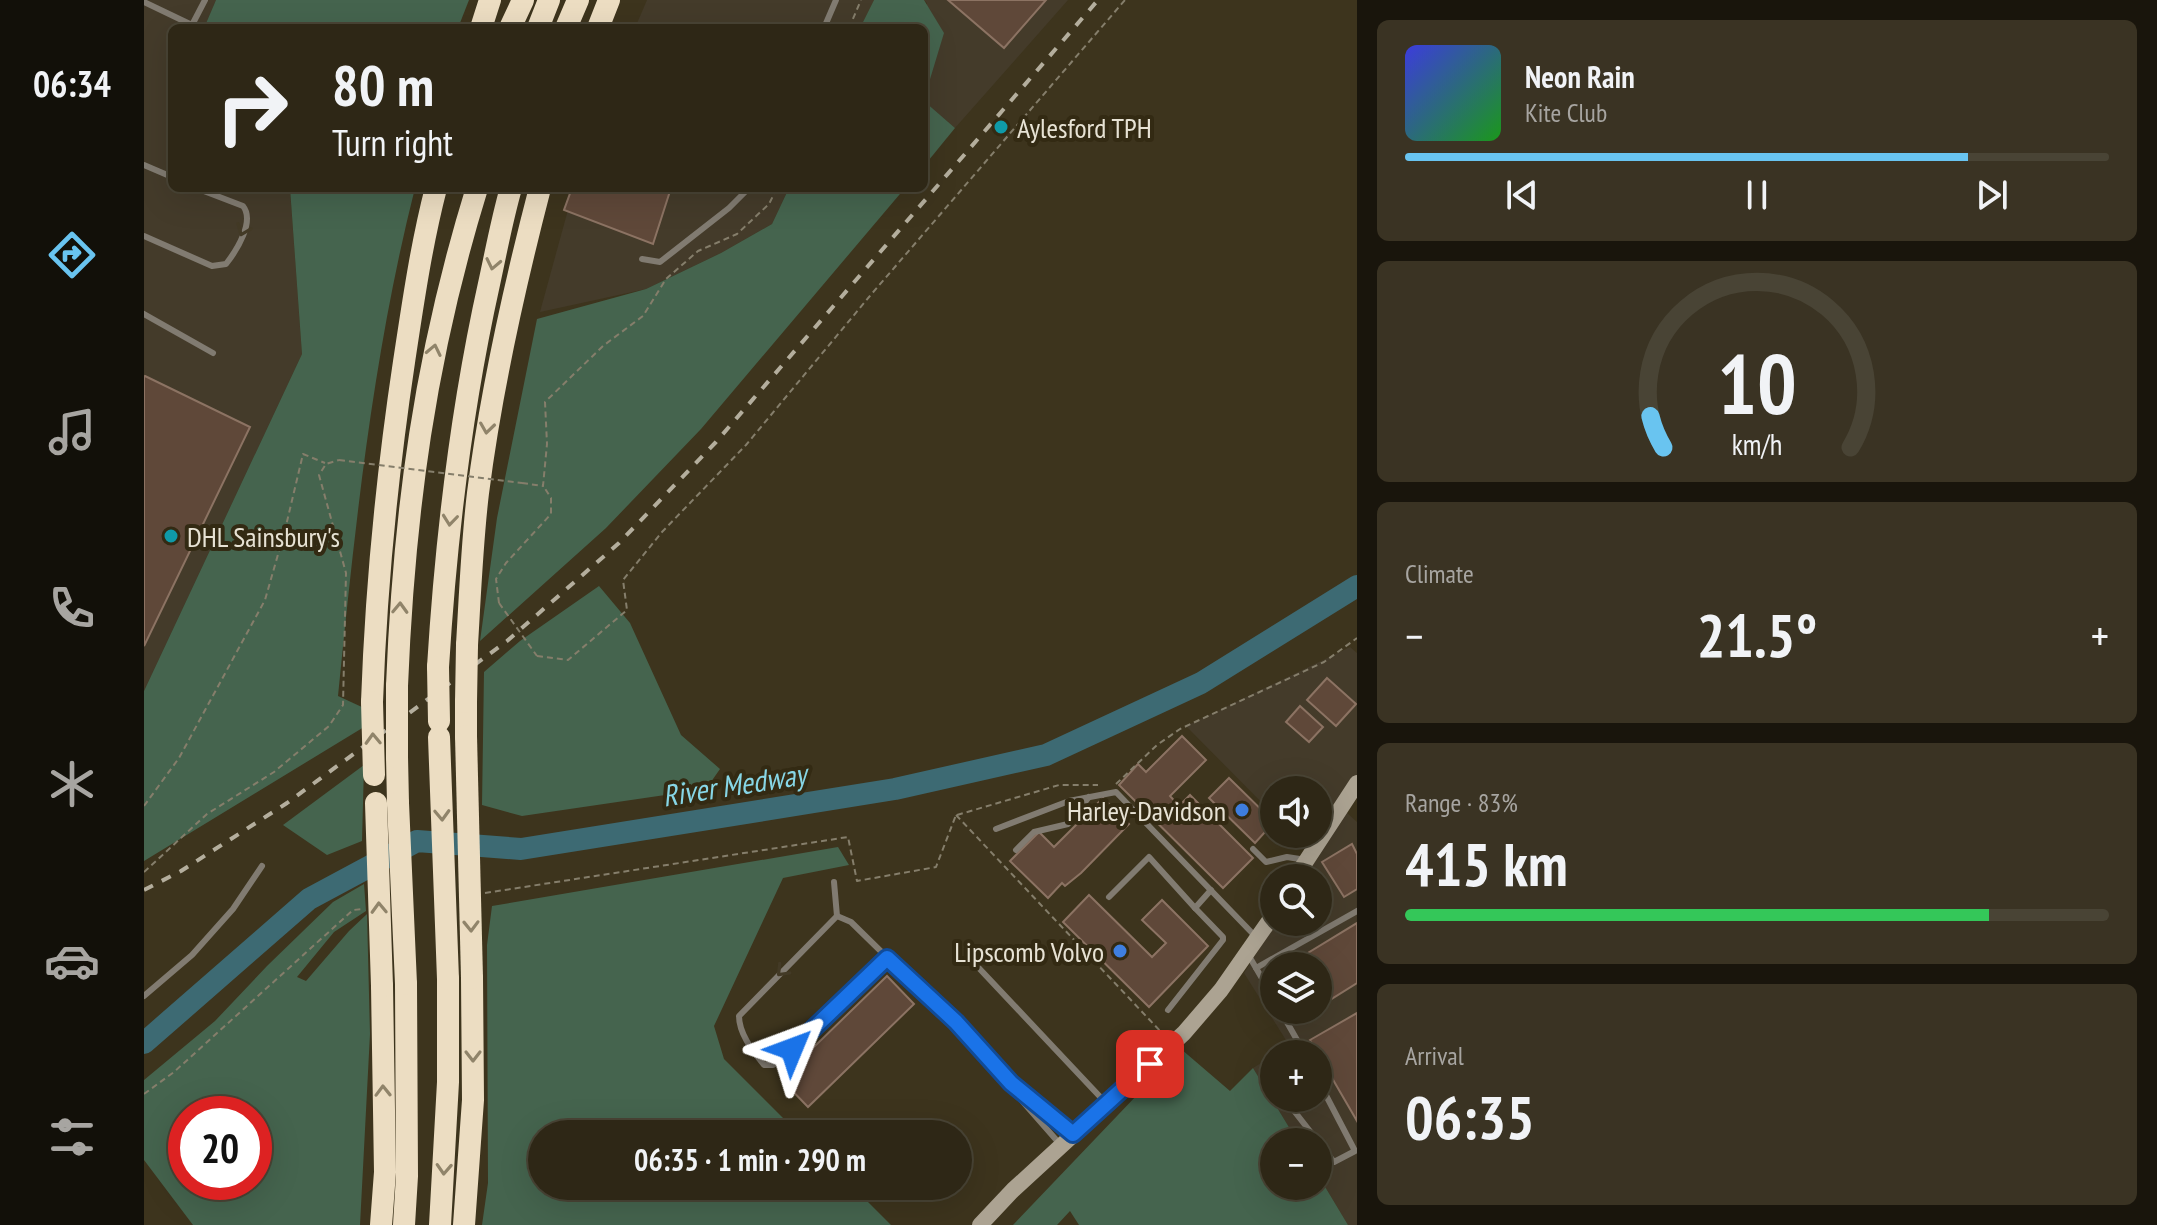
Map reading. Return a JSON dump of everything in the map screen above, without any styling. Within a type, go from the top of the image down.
[{"type":"highway","points":[[482,24],[490,0]]},
{"type":"highway","points":[[512,24],[523,0]]},
{"type":"highway","points":[[540,24],[549,0]]},
{"type":"highway","points":[[568,24],[578,0]]},
{"type":"highway","points":[[600,24],[609,0]]},
{"type":"highway","points":[[404,1225],[407,1176],[406,984],[387,803],[374,775],[372,702],[381,543],[396,412],[422,242],[435,192]]},
{"type":"highway","points":[[396,412],[418,308],[451,192]]},
{"type":"highway","points":[[381,1225],[385,1172],[382,986],[387,803],[397,757],[400,589],[417,439],[447,294],[476,192]]},
{"type":"highway","points":[[440,1225],[448,1082],[448,979],[438,667],[444,578],[457,451],[476,342],[510,192]]},
{"type":"highway","points":[[464,1225],[473,1100],[467,645],[478,494],[490,409],[539,192]]},
{"type":"street","points":[[1304,864],[1357,783]]},
{"type":"street","points":[[980,1225],[1172,1044],[1251,960],[1260,934]]},
{"type":"lane","points":[[193,24],[205,0]]},
{"type":"lane","points":[[826,24],[836,0]]},
{"type":"lane","points":[[144,2],[190,24]]},
{"type":"lane","points":[[144,165],[168,175]]},
{"type":"lane","points":[[144,236],[212,266],[226,264],[247,222],[248,211],[243,206],[206,192]]},
{"type":"lane","points":[[642,259],[660,262],[745,192]]},
{"type":"lane","points":[[144,314],[213,353]]},
{"type":"lane","points":[[996,829],[1069,801],[1116,792],[1257,938]]},
{"type":"lane","points":[[1016,850],[1034,832],[1068,824],[1089,797]]},
{"type":"lane","points":[[1253,849],[1266,862],[1287,857],[1306,860]]},
{"type":"lane","points":[[1109,897],[1149,857],[1223,937],[1168,1010]]},
{"type":"lane","points":[[144,996],[192,955],[233,909],[262,866]]},
{"type":"lane","points":[[834,882],[837,916],[739,1016],[745,1039],[764,1065],[773,1065],[792,1049],[887,958]]},
{"type":"lane","points":[[1195,908],[1211,890]]},
{"type":"lane","points":[[1260,975],[1251,960],[1357,911]]},
{"type":"lane","points":[[837,916],[851,922],[956,1022],[1067,1140]]},
{"type":"lane","points":[[976,965],[1107,1104]]},
{"type":"lane","points":[[1011,1083],[1016,1094],[1067,1140]]},
{"type":"lane","points":[[1295,1112],[1334,1162],[1355,1151],[1332,1107]]},
{"type":"path","points":[[851,24],[861,0]]},
{"type":"path","points":[[775,192],[769,204],[737,234],[698,251],[666,279],[643,316],[603,346],[545,402],[547,444],[543,486],[551,498],[551,514],[506,563],[496,579],[499,603],[537,656],[568,660],[627,610],[623,580],[662,532],[746,445],[1125,0]]},
{"type":"path","points":[[144,806],[179,758],[265,600],[303,454],[326,464]]},
{"type":"path","points":[[144,872],[207,814],[274,772],[329,726],[343,705],[346,573],[319,475],[326,464],[339,460],[543,486]]},
{"type":"path","points":[[1115,785],[1157,745],[1180,729],[1324,662],[1357,638]]},
{"type":"path","points":[[956,815],[1059,785],[1101,785]]},
{"type":"path","points":[[476,894],[848,837],[857,881],[936,867],[956,815]]},
{"type":"path","points":[[956,815],[1172,1044]]},
{"type":"path","points":[[144,1094],[174,1072],[353,910],[369,908]]},
{"type":"shaded area","points":[[144,0],[216,0],[206,24],[168,24],[168,192],[290,192],[302,354],[144,691]]},
{"type":"shaded area","points":[[647,0],[874,0],[862,24],[637,24]]},
{"type":"shaded area","points":[[924,0],[1068,0],[955,128],[928,104],[927,3]]},
{"type":"shaded area","points":[[573,192],[787,192],[772,224],[721,253],[646,289],[540,312]]},
{"type":"shaded area","points":[[1350,647],[1357,653],[1357,787],[1345,811],[1357,822],[1357,1225],[1348,1225],[1332,1198],[1332,1128],[1289,1128],[1280,1112],[1332,1112],[1332,1040],[1286,1040],[1276,1024],[1332,1024],[1332,952],[1260,952],[1260,999],[1244,973],[1267,936],[1332,936],[1332,864],[1312,864],[1304,848],[1332,848],[1332,776],[1260,776],[1260,801],[1186,726]]},
{"type":"shaded area","points":[[1260,1064],[1260,1080],[1253,1068]]},
{"type":"green space","points":[[216,0],[469,0],[460,24],[206,24]]},
{"type":"green space","points":[[874,0],[924,0],[944,33],[928,86],[928,24],[862,24]]},
{"type":"green space","points":[[928,104],[955,128],[928,161]]},
{"type":"green space","points":[[290,192],[414,192],[377,377],[359,504],[338,696],[364,708],[364,727],[144,861],[144,691],[302,354]]},
{"type":"green space","points":[[787,192],[902,192],[701,429],[606,528],[480,641],[497,518],[537,319],[646,289],[772,224]]},
{"type":"green space","points":[[599,586],[630,623],[681,735],[720,769],[706,789],[522,816],[482,805],[484,672],[520,641]]},
{"type":"green space","points":[[364,765],[362,841],[327,855],[283,825]]},
{"type":"green space","points":[[838,847],[849,865],[783,878],[714,1026],[724,1059],[785,1120],[528,1120],[528,1200],[866,1200],[891,1225],[482,1225],[488,1183],[487,945],[492,906]]},
{"type":"green space","points":[[364,884],[366,911],[334,932],[297,977],[306,981],[367,914],[370,1034],[360,1225],[193,1225],[174,1200],[272,1200],[272,1096],[168,1096],[168,1192],[144,1160],[144,1080],[215,1021],[333,902]]},
{"type":"green space","points":[[1181,1049],[1230,1091],[1253,1068],[1260,1080],[1260,1112],[1280,1112],[1289,1128],[1260,1128],[1260,1200],[1332,1198],[1348,1225],[1079,1225],[1070,1211],[1057,1225],[1013,1225]]},
{"type":"building","points":[[948,0],[1046,0],[1004,48]]},
{"type":"building","points":[[571,192],[670,192],[653,244],[564,210]]},
{"type":"building","name":"DHL Sainsbury's","points":[[144,377],[250,427],[144,646]]},
{"type":"building","points":[[1327,678],[1356,704],[1336,726],[1307,700]]},
{"type":"building","points":[[1300,706],[1323,727],[1309,742],[1286,722]]},
{"type":"building","points":[[1182,736],[1206,760],[1170,796],[1179,806],[1190,795],[1253,858],[1223,888],[1119,785],[1138,764],[1146,772]]},
{"type":"building","name":"Harley-Davidson","points":[[1229,778],[1260,808],[1260,837],[1255,843],[1209,798]]},
{"type":"building","name":"Lipscomb Volvo","points":[[1103,798],[1129,824],[1081,873],[1065,886],[1062,883],[1048,898],[1010,861],[1039,832],[1054,847]]},
{"type":"building","points":[[1352,844],[1357,854],[1357,889],[1344,897],[1332,878],[1332,864],[1322,862]]},
{"type":"building","name":"Lipscomb Volvo","points":[[1089,895],[1152,957],[1166,943],[1142,920],[1162,900],[1208,946],[1149,1007],[1063,922]]},
{"type":"building","points":[[1357,923],[1357,983],[1332,999],[1332,952],[1309,952]]},
{"type":"building","points":[[887,976],[914,1004],[808,1107],[781,1079]]},
{"type":"building","points":[[1357,1013],[1357,1121],[1332,1078],[1332,1040],[1310,1040]]},
{"type":"waterway","name":"River Medway","points":[[144,1043],[309,899],[417,841],[521,849],[895,789],[1046,755],[1201,683],[1357,586]]},
{"type":"railway","points":[[144,890],[181,871],[287,803],[507,641],[619,543],[716,442],[1098,0]]},
{"type":"place","name":"Aylesford TPH","points":[[1001,127]]},
{"type":"place","name":"DHL Sainsbury's","points":[[171,536]]},
{"type":"place","name":"Harley-Davidson","points":[[1242,810]]},
{"type":"place","name":"Lipscomb Volvo","points":[[1120,951]]},
{"type":"route","points":[[792,1049],[887,958],[956,1022],[1011,1083],[1073,1134],[1150,1064]]}]
